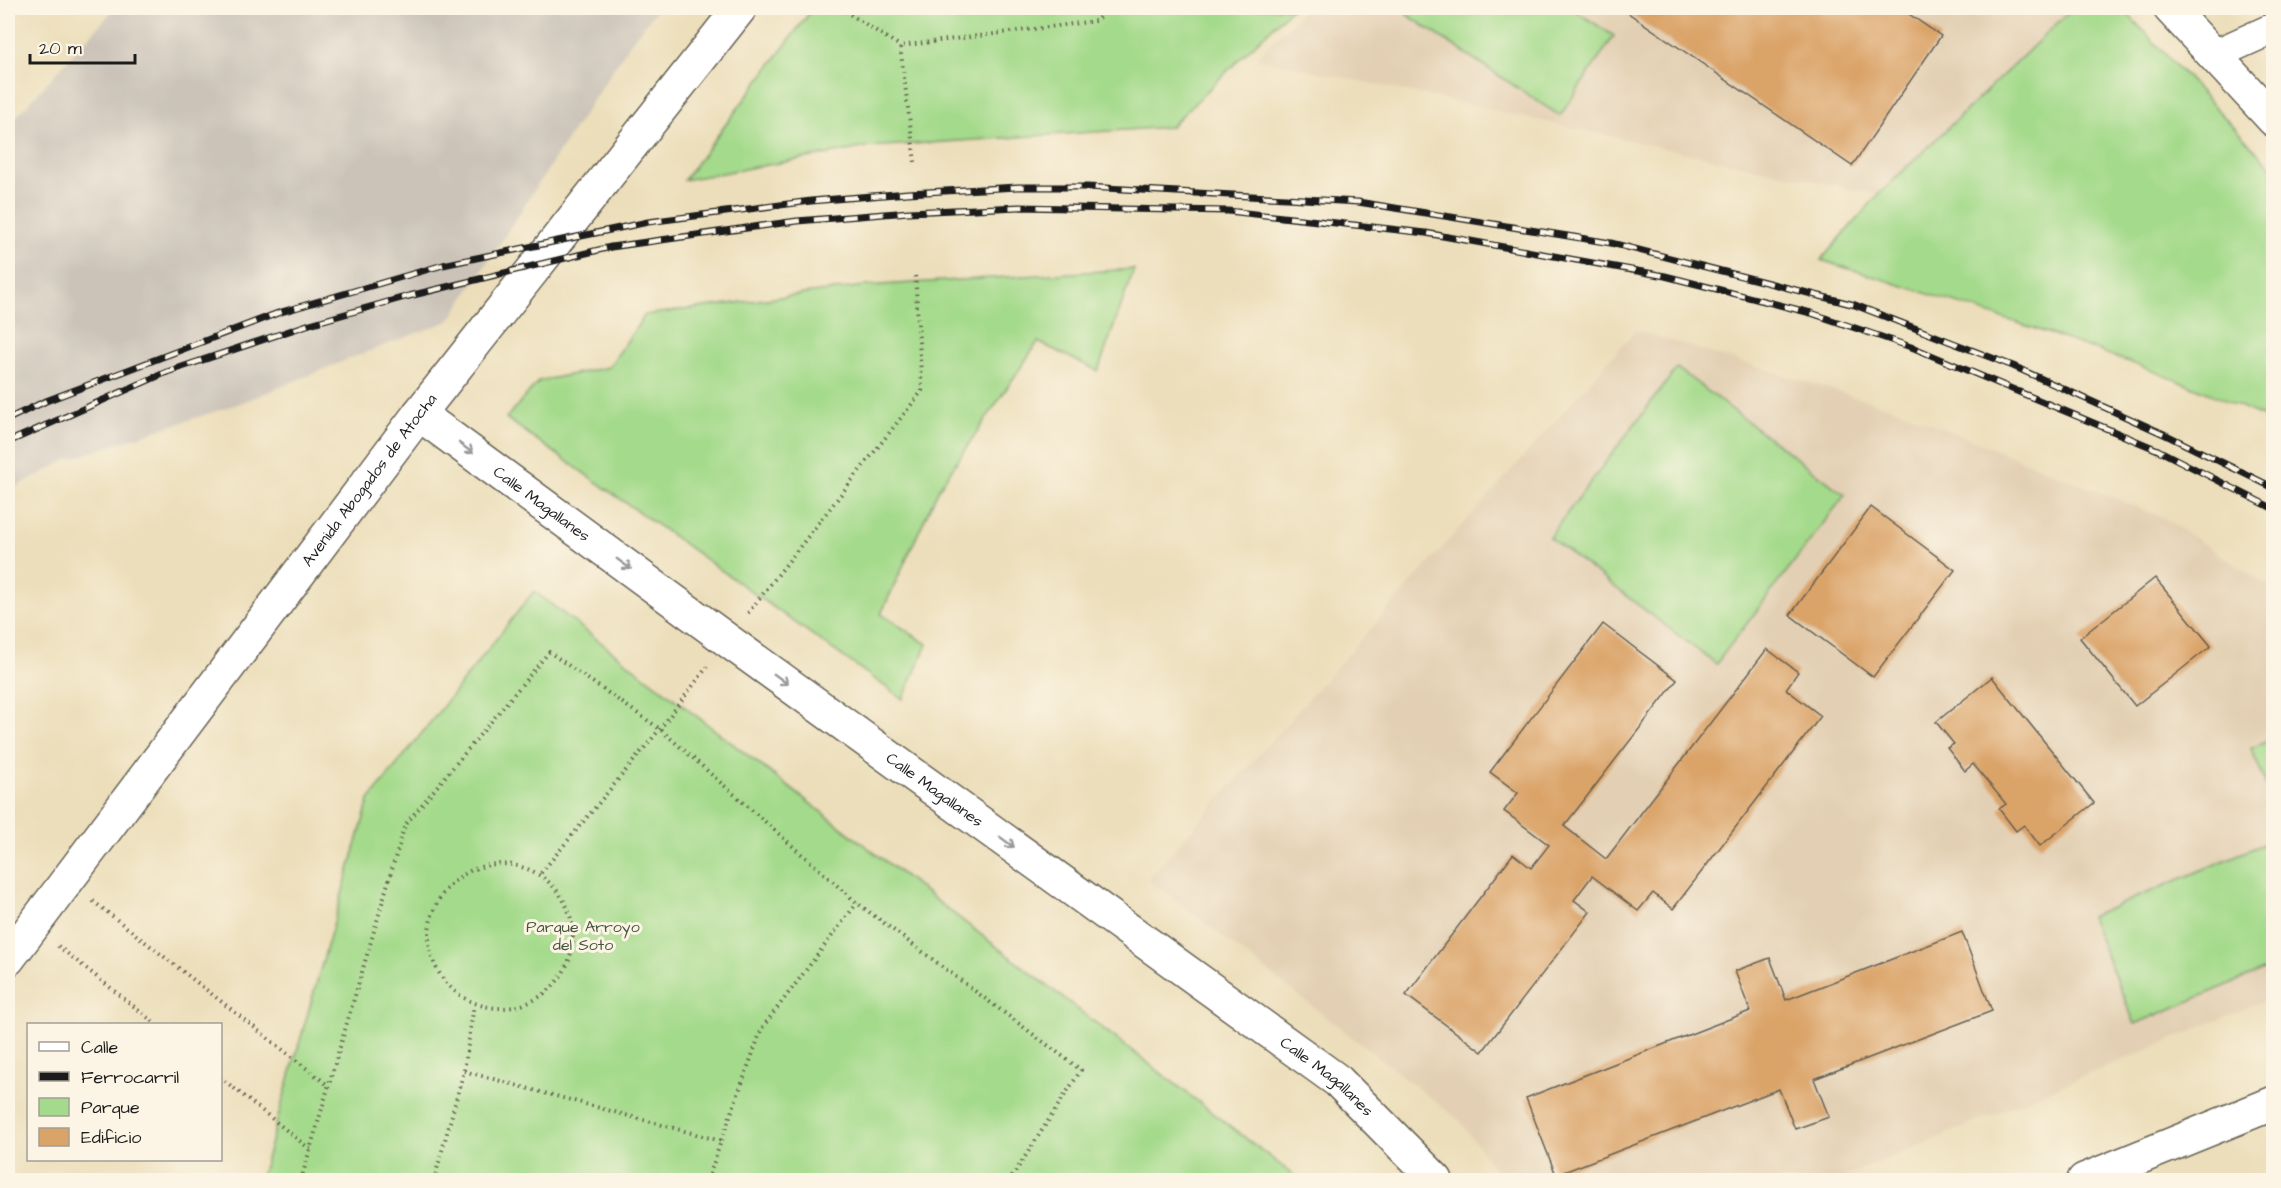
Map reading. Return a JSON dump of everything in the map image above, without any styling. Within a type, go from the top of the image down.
[{"type":"street","name":"Avenida Abogados de Atocha","points":[[8,959],[419,414],[740,8]]},
{"type":"street","points":[[2170,8],[2274,120]]},
{"type":"street","points":[[2214,55],[2274,28]]},
{"type":"street","name":"Calle Magallanes","points":[[419,414],[727,640],[1338,1081],[1436,1180]]},
{"type":"street","points":[[2084,1180],[2274,1103]]},
{"type":"path","points":[[840,8],[900,46],[1096,21],[1108,8]]},
{"type":"path","points":[[846,12],[850,8]]},
{"type":"path","points":[[900,46],[915,162]]},
{"type":"path","points":[[541,873],[660,729],[922,392],[915,272]]},
{"type":"path","points":[[302,1180],[405,825],[549,652],[660,729],[857,903],[1081,1070],[1010,1180]]},
{"type":"path","points":[[501,861],[541,873],[569,905],[575,948],[560,978],[555,987],[517,1008],[474,1005],[441,980],[427,942],[435,902],[462,872],[501,861]]},
{"type":"path","points":[[67,881],[329,1086]]},
{"type":"path","points":[[708,1180],[762,1028],[857,903]]},
{"type":"path","points":[[33,925],[155,1023]]},
{"type":"path","points":[[434,1180],[464,1071],[474,1005]]},
{"type":"path","points":[[464,1071],[721,1141]]},
{"type":"path","points":[[222,1079],[310,1150]]},
{"type":"shaded area","points":[[115,8],[658,8],[631,42],[449,321],[241,403],[67,460],[8,491],[8,126]]},
{"type":"shaded area","points":[[1307,8],[2068,8],[2070,10],[1878,195],[1255,58]]},
{"type":"shaded area","points":[[1636,330],[1899,410],[2164,518],[2273,589],[2273,997],[1837,1180],[1502,1180],[1460,1121],[1148,879]]},
{"type":"green space","points":[[813,8],[1292,8],[1170,127],[868,147],[684,180]]},
{"type":"green space","points":[[1410,8],[1571,8],[1614,36],[1560,116],[1406,14]]},
{"type":"green space","points":[[2073,8],[2122,8],[2273,169],[2273,421],[2163,375],[2050,334],[1821,260],[1878,195]]},
{"type":"green space","points":[[1134,269],[1098,371],[1038,342],[939,488],[881,614],[927,644],[903,699],[506,418],[539,381],[609,367],[645,315],[865,286]]},
{"type":"green space","points":[[1677,368],[1845,495],[1716,664],[1549,537]]},
{"type":"green space","name":"Parque Arroyo del Soto","points":[[534,591],[1300,1180],[260,1180],[369,800]]},
{"type":"green space","points":[[2273,739],[2273,802],[2251,748]]},
{"type":"green space","points":[[2273,840],[2273,966],[2135,1024],[2090,917]]},
{"type":"building","points":[[1621,8],[1900,8],[1941,36],[1852,166]]},
{"type":"building","points":[[1871,507],[1955,570],[1873,677],[1790,615]]},
{"type":"building","points":[[2155,578],[2211,646],[2135,706],[2080,638]]},
{"type":"building","points":[[1603,624],[1677,680],[1564,826],[1606,859],[1767,649],[1798,672],[1786,689],[1821,716],[1673,909],[1653,893],[1638,911],[1592,876],[1574,900],[1590,912],[1482,1052],[1406,995],[1513,854],[1531,868],[1549,845],[1504,811],[1518,793],[1490,772]]},
{"type":"building","points":[[1992,677],[2094,803],[2040,846],[2024,825],[2016,831],[1999,809],[2006,804],[1973,764],[1965,771],[1947,748],[1954,744],[1936,722]]},
{"type":"building","points":[[1962,932],[1992,1011],[1814,1079],[1829,1117],[1795,1129],[1779,1089],[1556,1175],[1526,1098],[1750,1011],[1735,971],[1770,958],[1786,1000]]},
{"type":"railway","points":[[8,419],[46,401],[278,313],[443,265],[648,222],[811,201],[1018,187],[1087,187],[1358,202],[1611,243],[1855,305],[2013,366],[2166,435],[2274,488]]},
{"type":"railway","points":[[8,442],[167,372],[310,324],[405,297],[611,247],[797,221],[909,212],[1019,207],[1228,211],[1426,233],[1665,276],[1811,313],[1914,348],[2158,450],[2274,509]]}]
